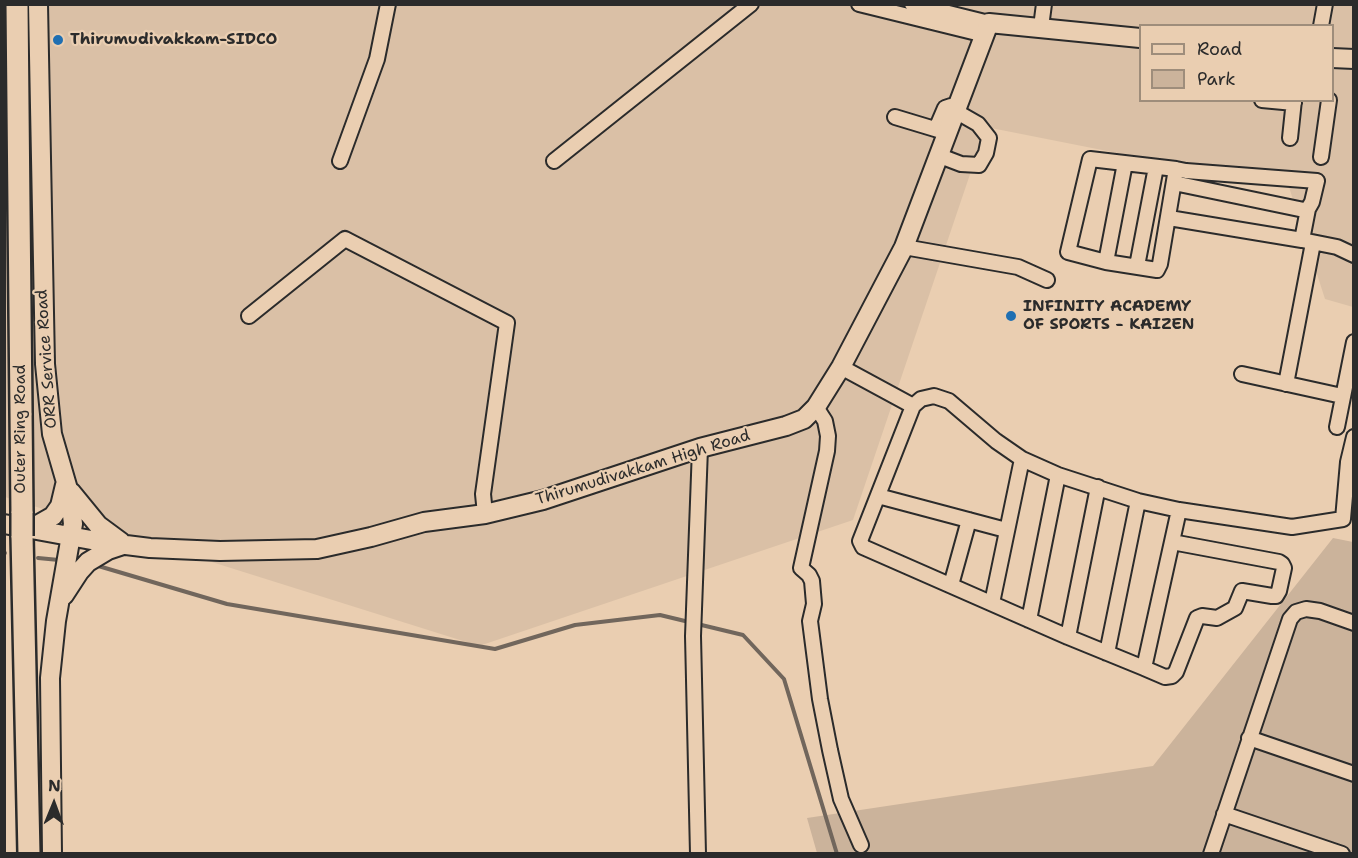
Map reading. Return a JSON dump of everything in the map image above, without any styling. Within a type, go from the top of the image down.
[{"type":"highway","name":"Outer Ring Road","points":[[17,4],[30,854]]},
{"type":"main road","name":"ORR Service Road","points":[[38,4],[45,364],[52,434],[67,484],[72,513],[57,612],[50,689],[52,854]]},
{"type":"main road","points":[[987,29],[1041,27],[1139,38]]},
{"type":"main road","name":"Thirumudivakkam High Road","points":[[24,527],[125,545],[220,551],[317,549],[361,540],[424,522],[485,514],[543,500],[700,448],[786,426],[804,419],[816,407],[841,367],[904,247],[940,156],[942,131],[958,110],[987,29]]},
{"type":"main road","points":[[1334,62],[1353,59]]},
{"type":"main road","points":[[24,527],[53,516],[60,506],[67,484]]},
{"type":"main road","points":[[67,484],[98,525],[125,545]]},
{"type":"main road","points":[[24,527],[54,542],[59,549],[65,571]]},
{"type":"main road","points":[[57,612],[70,585],[88,562],[108,550],[125,545]]},
{"type":"street","points":[[340,161],[377,59],[388,4]]},
{"type":"street","points":[[554,161],[751,4]]},
{"type":"street","points":[[860,4],[987,29]]},
{"type":"street","points":[[912,4],[987,29]]},
{"type":"street","points":[[1041,27],[1044,4]]},
{"type":"street","points":[[1321,24],[1325,4]]},
{"type":"street","points":[[1290,138],[1294,102]]},
{"type":"street","points":[[1321,158],[1329,102]]},
{"type":"street","points":[[940,156],[961,164],[979,165],[986,153],[988,138],[978,124],[958,110]]},
{"type":"street","points":[[895,117],[942,131]]},
{"type":"street","points":[[1175,176],[1159,268],[1154,270],[1106,262],[1068,252],[1089,159],[1156,167],[1175,176],[1304,210],[1308,208]]},
{"type":"street","points":[[1106,262],[1125,163]]},
{"type":"street","points":[[1137,266],[1156,167]]},
{"type":"street","points":[[1175,176],[1317,181],[1312,202],[1308,208],[1308,242],[1286,384]]},
{"type":"street","points":[[1169,218],[1308,242],[1337,248],[1353,255]]},
{"type":"street","points":[[249,316],[345,239],[507,323],[483,494],[485,514]]},
{"type":"street","points":[[904,247],[1018,267],[1047,280]]},
{"type":"street","points":[[1337,427],[1353,342]]},
{"type":"street","points":[[841,367],[913,406]]},
{"type":"street","points":[[1242,374],[1342,396]]},
{"type":"street","points":[[1172,542],[1279,562],[1284,568],[1276,596],[1242,591],[1235,608],[1217,618],[1202,616],[1197,618],[1176,672],[1172,676],[1165,676],[1068,637],[863,547],[860,541],[913,406],[921,399],[934,396],[949,400],[996,441],[1022,459],[1058,475],[1138,501],[1179,510],[1292,527],[1343,519],[1348,462],[1353,437]]},
{"type":"street","points":[[816,407],[825,421],[828,436],[827,451],[801,568],[809,574],[812,581],[814,604],[810,621],[820,699],[832,760],[841,799],[861,845]]},
{"type":"street","points":[[698,854],[693,636],[700,448]]},
{"type":"street","points":[[992,603],[1022,459]]},
{"type":"street","points":[[1029,620],[1058,475]]},
{"type":"street","points":[[1068,637],[1098,487]]},
{"type":"street","points":[[878,496],[1006,530]]},
{"type":"street","points":[[1107,653],[1138,501]]},
{"type":"street","points":[[1144,668],[1179,510]]},
{"type":"street","points":[[951,585],[969,520]]},
{"type":"street","points":[[1211,854],[1290,619],[1296,612],[1306,609],[1320,611],[1353,623]]},
{"type":"street","points":[[1249,738],[1353,774]]},
{"type":"street","points":[[1224,814],[1342,854]]},
{"type":"shaded area","points":[[5,5],[1353,5],[1353,307],[1325,299],[1289,187],[986,127],[853,520],[479,646],[5,497]]},
{"type":"green space","points":[[1333,538],[1353,542],[1353,853],[817,853],[807,818],[1153,766]]},
{"type":"waterway","points":[[38,558],[59,560]]},
{"type":"waterway","points":[[95,565],[227,604],[495,649],[575,625],[660,615],[743,635],[784,679],[837,854]]},
{"type":"place","name":"Thirumudivakkam-SIDCO","points":[[58,40]]},
{"type":"place","name":"INFINITY ACADEMY OF SPORTS - KAIZEN","points":[[1011,316]]}]
